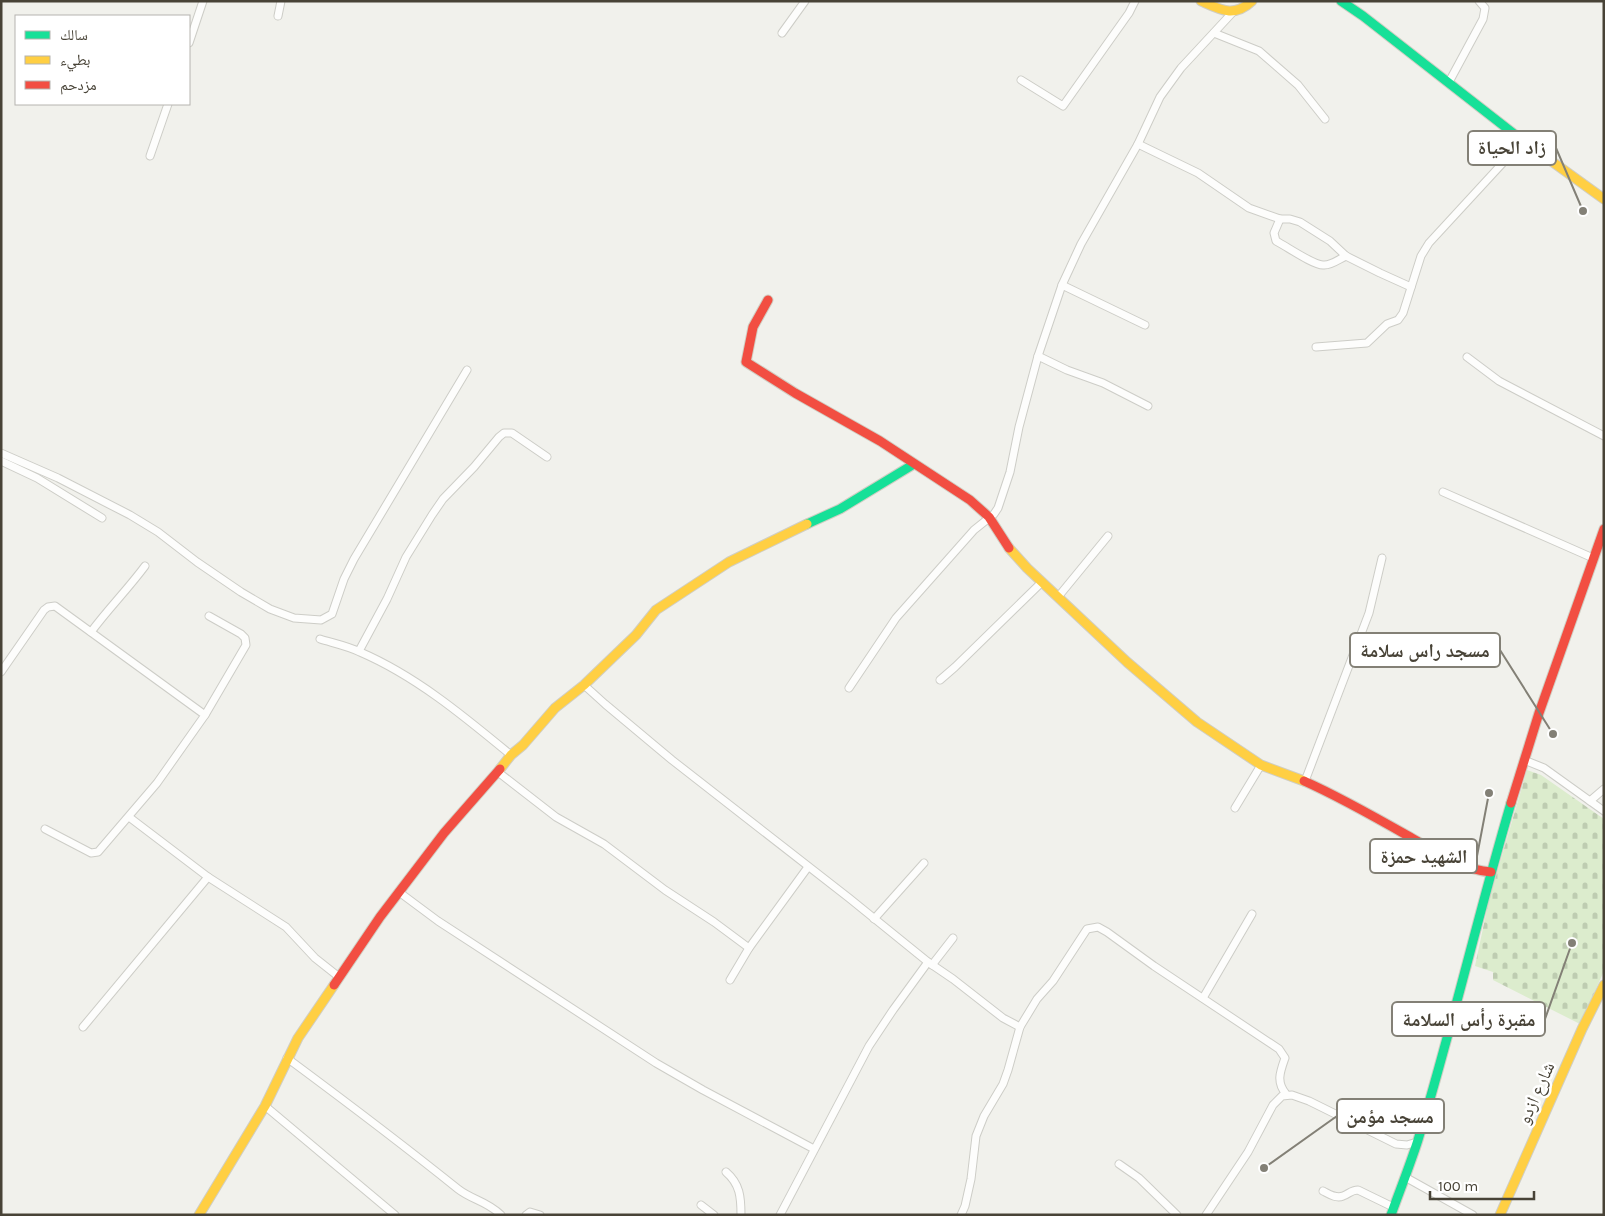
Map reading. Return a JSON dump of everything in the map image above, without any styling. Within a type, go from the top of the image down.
[{"type":"street","points":[[190,40],[203,1]]},
{"type":"street","points":[[278,16],[281,1]]},
{"type":"street","points":[[782,33],[805,1]]},
{"type":"street","points":[[1021,80],[1063,106],[1129,13],[1135,1]]},
{"type":"street","points":[[1201,1],[1233,12],[1242,11],[1252,1]]},
{"type":"street","points":[[1341,1],[1363,16],[1523,141],[1604,198]]},
{"type":"street","points":[[1448,82],[1483,19],[1484,8],[1480,1]]},
{"type":"street","points":[[849,688],[896,618],[947,558],[998,508],[1010,472],[1019,427],[1038,356],[1062,285],[1081,244],[1138,144],[1160,97],[1180,68],[1233,12]]},
{"type":"street","points":[[1214,33],[1259,51],[1298,85],[1325,119]]},
{"type":"street","points":[[150,156],[168,105]]},
{"type":"street","points":[[1316,347],[1366,343],[1387,324],[1398,320],[1402,314],[1421,256],[1429,244],[1523,141]]},
{"type":"street","points":[[1138,144],[1198,172],[1250,208],[1280,219],[1290,219],[1312,228],[1346,256],[1411,287]]},
{"type":"street","points":[[1280,219],[1274,233],[1276,241],[1322,266],[1329,265],[1346,256]]},
{"type":"street","points":[[1062,285],[1145,326]]},
{"type":"street","points":[[768,300],[754,327],[746,362],[880,441],[970,500],[989,517],[1013,553],[1027,568],[1127,662],[1197,722],[1260,765],[1305,781],[1376,817],[1452,860],[1476,871],[1491,872]]},
{"type":"street","points":[[1038,356],[1067,370],[1103,383],[1148,406]]},
{"type":"street","points":[[1468,357],[1499,381],[1604,436]]},
{"type":"street","points":[[1,453],[58,478],[130,515],[158,532],[215,574],[270,609],[294,618],[321,620],[332,614],[351,564],[467,370]]},
{"type":"street","points":[[359,651],[387,599],[406,557],[432,514],[443,499],[474,467],[499,437],[504,434],[512,434],[547,457]]},
{"type":"street","points":[[1,461],[37,478],[102,518]]},
{"type":"street","points":[[199,1215],[265,1106],[298,1038],[339,977],[399,892],[444,833],[555,708],[584,684],[636,635],[656,610],[677,595],[729,562],[786,533],[840,509],[914,464]]},
{"type":"street","points":[[1443,492],[1593,558]]},
{"type":"street","points":[[1323,1192],[1342,1197],[1354,1190],[1358,1190],[1392,1211],[1417,1142],[1491,872],[1524,760],[1604,528]]},
{"type":"street","points":[[1058,597],[1108,536]]},
{"type":"street","points":[[1305,781],[1369,613],[1382,558]]},
{"type":"street","points":[[91,632],[107,611],[130,587],[145,566]]},
{"type":"street","points":[[940,680],[1042,582]]},
{"type":"street","points":[[1,672],[44,610],[48,607],[58,607],[205,715]]},
{"type":"street","points":[[45,828],[90,854],[95,854],[157,783],[205,715],[246,645],[245,638],[241,634],[209,616]]},
{"type":"street","points":[[320,639],[359,651],[424,688],[477,727],[511,756]]},
{"type":"street","points":[[584,684],[672,760],[930,964],[997,1013],[1020,1027]]},
{"type":"street","points":[[1524,760],[1544,768],[1604,811]]},
{"type":"street","points":[[1235,808],[1260,765]]},
{"type":"street","points":[[498,772],[556,816],[604,844],[665,890],[714,922],[749,948]]},
{"type":"street","points":[[1590,801],[1604,789]]},
{"type":"street","points":[[129,817],[208,877],[286,927],[315,958],[339,977]]},
{"type":"street","points":[[874,919],[924,864]]},
{"type":"street","points":[[730,980],[749,948],[808,867]]},
{"type":"street","points":[[83,1027],[208,877]]},
{"type":"street","points":[[399,892],[446,926],[656,1063],[814,1149]]},
{"type":"street","points":[[1203,998],[1252,914]]},
{"type":"street","points":[[961,1215],[971,1179],[976,1136],[1005,1077],[1020,1027],[1037,999],[1053,981],[1087,928],[1098,927],[1107,932],[1283,1053],[1285,1058],[1279,1076],[1282,1089],[1286,1094]]},
{"type":"street","points":[[780,1215],[869,1046],[892,1010],[953,938]]},
{"type":"street","name":"شارع ازدو","points":[[1500,1215],[1582,1029],[1604,985]]},
{"type":"street","points":[[287,1058],[374,1122],[462,1192],[493,1207],[501,1215]]},
{"type":"street","points":[[1206,1215],[1248,1152],[1273,1105],[1286,1094],[1310,1101],[1396,1144],[1407,1145],[1417,1142]]},
{"type":"street","points":[[265,1106],[395,1215]]},
{"type":"street","points":[[1119,1164],[1140,1178],[1177,1215]]},
{"type":"street","points":[[726,1172],[736,1182],[740,1192],[741,1215]]},
{"type":"street","points":[[1405,1177],[1473,1215]]},
{"type":"street","points":[[701,1205],[714,1215]]},
{"type":"street","points":[[526,1215],[530,1212],[540,1215]]},
{"type":"green space","points":[[1527,770],[1541,775],[1604,819],[1604,971],[1580,1024],[1493,980],[1493,972],[1475,966],[1489,900]]},
{"type":"traffic: fast","points":[[1341,1],[1363,16],[1518,137]]},
{"type":"traffic: fast","points":[[807,524],[840,509],[914,464]]},
{"type":"traffic: fast","points":[[1391,1215],[1415,1149],[1430,1098],[1511,803]]},
{"type":"traffic: slow","points":[[1201,1],[1227,11],[1239,9],[1252,1]]},
{"type":"traffic: slow","points":[[1518,137],[1604,199]]},
{"type":"traffic: slow","points":[[500,769],[555,708],[584,685],[636,635],[656,610],[729,562],[807,524]]},
{"type":"traffic: slow","points":[[1009,548],[1027,568],[1127,662],[1197,722],[1261,765],[1304,781]]},
{"type":"traffic: slow","points":[[199,1215],[265,1106],[298,1038],[334,985]]},
{"type":"traffic: slow","points":[[1500,1215],[1582,1029],[1604,985]]},
{"type":"traffic: jam","points":[[768,300],[753,327],[746,362],[795,393],[880,441],[970,500],[989,517],[1009,548]]},
{"type":"traffic: jam","points":[[1511,803],[1539,713],[1604,529]]},
{"type":"traffic: jam","points":[[334,985],[380,917],[444,833],[500,769]]},
{"type":"traffic: jam","points":[[1304,781],[1459,864],[1491,872]]},
{"type":"place","name":"زاد الحياة","points":[[1583,211]]},
{"type":"place","name":"مسجد راس سلامة","points":[[1553,734]]},
{"type":"place","name":"الشهيد حمزة","points":[[1489,793]]},
{"type":"place","name":"مقبرة رأس السلامة","points":[[1572,943]]},
{"type":"place","name":"مسجد مؤمن","points":[[1264,1168]]}]
